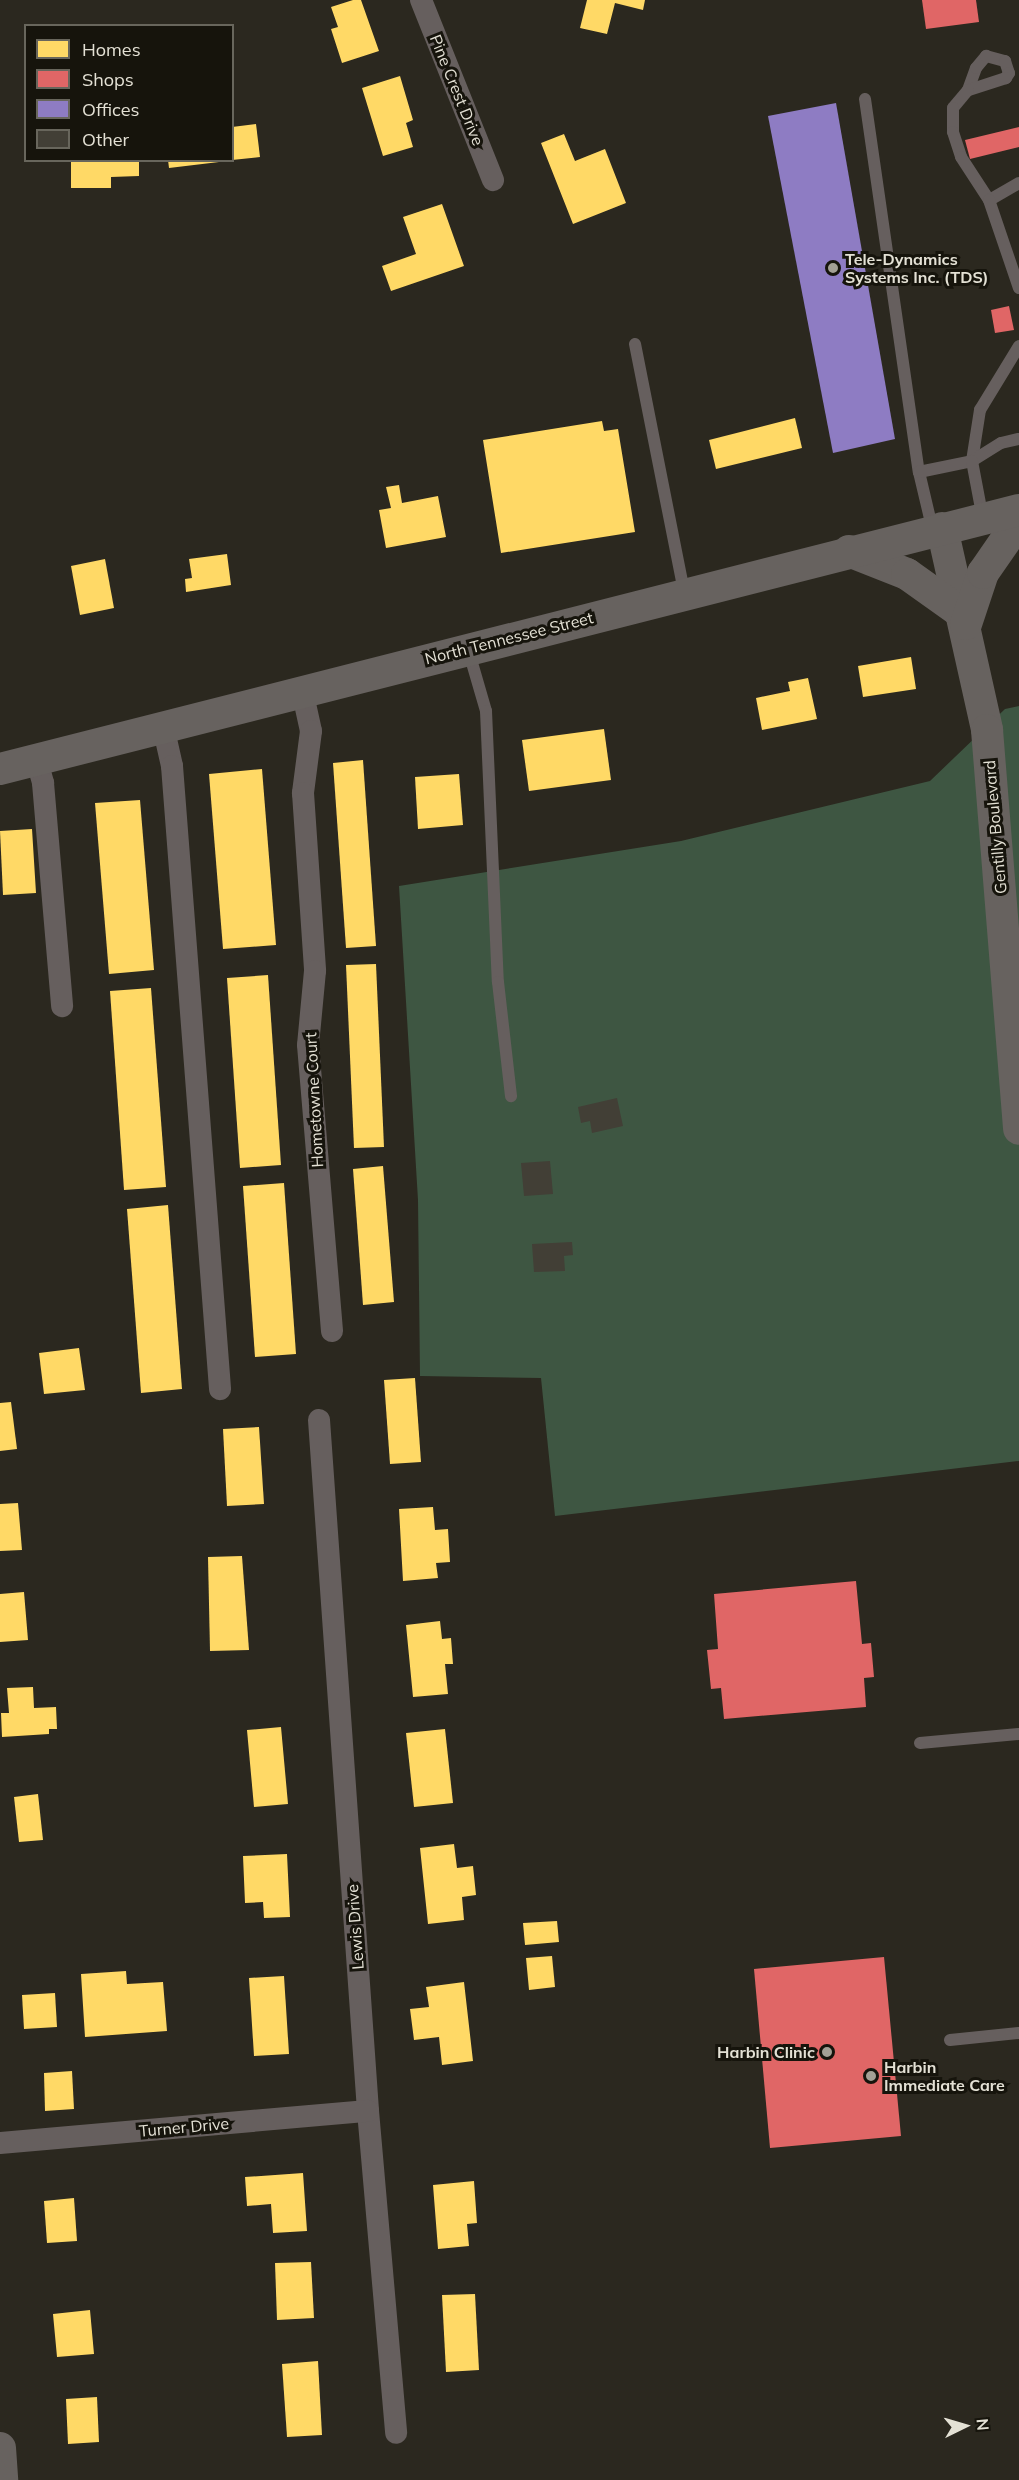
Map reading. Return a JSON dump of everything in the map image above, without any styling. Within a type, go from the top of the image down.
[{"type":"main road","name":"North Tennessee Street","points":[[0,769],[684,592],[1019,510]]},
{"type":"main road","points":[[849,551],[907,574],[965,619],[983,573],[1019,521]]},
{"type":"main road","name":"Gentilly Boulevard","points":[[938,530],[965,619],[987,730],[1019,1129]]},
{"type":"main road","points":[[0,2448],[2,2480]]},
{"type":"street","name":"Pine Crest Drive","points":[[421,0],[493,180]]},
{"type":"street","name":"Hometowne Court","points":[[302,690],[311,731],[303,793],[315,971],[308,1045],[332,1331]]},
{"type":"street","points":[[163,726],[173,778],[220,1389]]},
{"type":"street","points":[[36,758],[43,783],[62,1006]]},
{"type":"street","name":"Lewis Drive","points":[[320,1420],[368,2111],[396,2433]]},
{"type":"street","name":"Turner Drive","points":[[0,2143],[368,2111]]},
{"type":"lane","points":[[968,90],[953,108],[953,132],[961,158],[989,200],[1019,288]]},
{"type":"lane","points":[[866,99],[919,472],[938,530]]},
{"type":"lane","points":[[989,200],[1019,183]]},
{"type":"lane","points":[[635,344],[684,592]]},
{"type":"lane","points":[[983,519],[972,461],[980,410],[1019,346]]},
{"type":"lane","points":[[919,472],[972,461],[1001,443],[1019,439]]},
{"type":"lane","points":[[468,648],[486,711],[498,982],[511,1096]]},
{"type":"lane","points":[[920,1743],[1018,1733]]},
{"type":"lane","points":[[950,2040],[1019,2033]]},
{"type":"green space","points":[[1019,706],[1019,1461],[555,1516],[541,1378],[420,1376],[418,1200],[399,886],[681,841],[930,781],[1005,709]]},
{"type":"building: Homes","points":[[353,0],[361,0],[379,51],[342,63],[331,29],[338,27],[331,7]]},
{"type":"building: Homes","points":[[587,0],[645,0],[643,10],[615,3],[607,34],[580,28]]},
{"type":"building: Homes","points":[[400,76],[413,120],[406,123],[413,147],[383,156],[362,88]]},
{"type":"building: Homes","points":[[256,124],[260,157],[234,160],[234,127]]},
{"type":"building: Homes","points":[[564,134],[575,161],[605,149],[626,203],[573,224],[541,143]]},
{"type":"building: Homes","points":[[71,162],[139,162],[139,176],[111,177],[111,188],[71,188]]},
{"type":"building: Homes","points":[[168,162],[219,162],[169,168]]},
{"type":"building: Homes","points":[[442,204],[464,266],[391,291],[382,266],[416,254],[403,217]]},
{"type":"building: Homes","points":[[795,418],[802,448],[716,469],[709,440]]},
{"type":"building: Homes","points":[[602,421],[604,431],[618,429],[635,532],[501,553],[483,440]]},
{"type":"building: Homes","points":[[399,485],[402,503],[438,496],[446,537],[386,548],[379,510],[391,508],[386,487]]},
{"type":"building: Homes","points":[[227,554],[231,585],[186,592],[185,579],[192,578],[189,559]]},
{"type":"building: Homes","points":[[105,559],[114,608],[80,615],[71,566]]},
{"type":"building: Homes","points":[[911,657],[916,689],[863,697],[858,666]]},
{"type":"building: Homes","points":[[808,678],[817,719],[762,730],[756,698],[790,691],[788,682]]},
{"type":"building: Homes","points":[[604,729],[611,780],[529,791],[522,740]]},
{"type":"building: Homes","points":[[363,760],[376,946],[346,948],[333,763]]},
{"type":"building: Homes","points":[[262,769],[276,945],[223,949],[209,774]]},
{"type":"building: Homes","points":[[459,774],[463,825],[418,829],[415,777]]},
{"type":"building: Homes","points":[[140,800],[154,970],[109,974],[95,803]]},
{"type":"building: Homes","points":[[32,829],[36,893],[3,895],[0,831]]},
{"type":"building: Homes","points":[[376,964],[384,1147],[354,1148],[346,965]]},
{"type":"building: Homes","points":[[268,975],[281,1165],[240,1168],[227,978]]},
{"type":"building: Homes","points":[[151,988],[166,1187],[124,1190],[110,991]]},
{"type":"building: Homes","points":[[383,1166],[394,1302],[363,1305],[353,1169]]},
{"type":"building: Homes","points":[[284,1183],[296,1354],[255,1357],[243,1186]]},
{"type":"building: Homes","points":[[168,1205],[182,1389],[141,1393],[127,1209]]},
{"type":"building: Homes","points":[[79,1348],[85,1390],[44,1394],[39,1353]]},
{"type":"building: Homes","points":[[415,1378],[421,1462],[390,1464],[384,1380]]},
{"type":"building: Homes","points":[[11,1402],[17,1449],[0,1451],[0,1403]]},
{"type":"building: Homes","points":[[259,1427],[264,1504],[227,1506],[223,1429]]},
{"type":"building: Homes","points":[[18,1503],[22,1550],[0,1551],[0,1504]]},
{"type":"building: Homes","points":[[433,1507],[435,1530],[448,1529],[450,1562],[436,1563],[438,1578],[403,1581],[399,1509]]},
{"type":"building: Homes","points":[[242,1556],[249,1650],[210,1651],[208,1557]]},
{"type":"building: Homes","points":[[24,1592],[28,1640],[0,1642],[0,1594]]},
{"type":"building: Homes","points":[[440,1621],[442,1639],[451,1638],[453,1664],[445,1664],[448,1694],[413,1697],[406,1625]]},
{"type":"building: Homes","points":[[33,1687],[34,1708],[56,1707],[57,1729],[49,1729],[49,1734],[2,1737],[1,1713],[9,1713],[7,1688]]},
{"type":"building: Homes","points":[[281,1727],[288,1804],[254,1807],[247,1730]]},
{"type":"building: Homes","points":[[445,1729],[453,1803],[414,1807],[406,1733]]},
{"type":"building: Homes","points":[[38,1794],[43,1840],[19,1842],[14,1797]]},
{"type":"building: Homes","points":[[454,1844],[457,1868],[473,1866],[476,1895],[462,1897],[464,1920],[428,1924],[420,1848]]},
{"type":"building: Homes","points":[[287,1854],[290,1917],[264,1918],[263,1902],[245,1903],[243,1856]]},
{"type":"building: Homes","points":[[557,1921],[559,1942],[525,1945],[523,1923]]},
{"type":"building: Homes","points":[[552,1956],[555,1987],[529,1990],[526,1958]]},
{"type":"building: Homes","points":[[126,1971],[127,1984],[163,1982],[167,2031],[85,2037],[81,1974]]},
{"type":"building: Homes","points":[[284,1976],[289,2054],[254,2056],[249,1978]]},
{"type":"building: Homes","points":[[464,1982],[473,2061],[442,2065],[439,2037],[414,2040],[410,2009],[429,2007],[426,1987]]},
{"type":"building: Homes","points":[[55,1993],[57,2027],[24,2029],[22,1995]]},
{"type":"building: Homes","points":[[72,2071],[74,2109],[45,2111],[44,2073]]},
{"type":"building: Homes","points":[[303,2173],[307,2231],[273,2233],[271,2204],[247,2206],[245,2177]]},
{"type":"building: Homes","points":[[474,2181],[477,2223],[467,2224],[469,2246],[438,2249],[433,2185]]},
{"type":"building: Homes","points":[[74,2198],[77,2241],[47,2243],[44,2201]]},
{"type":"building: Homes","points":[[311,2262],[314,2318],[277,2320],[275,2263]]},
{"type":"building: Homes","points":[[475,2294],[479,2370],[446,2372],[442,2295]]},
{"type":"building: Homes","points":[[90,2310],[94,2354],[57,2357],[53,2314]]},
{"type":"building: Homes","points":[[318,2361],[322,2435],[287,2437],[282,2364]]},
{"type":"building: Homes","points":[[97,2397],[99,2442],[68,2444],[66,2399]]},
{"type":"building: Shops","points":[[922,0],[976,0],[979,22],[926,29]]},
{"type":"building: Shops","points":[[1019,127],[1019,147],[970,159],[965,140]]},
{"type":"building: Shops","points":[[1009,306],[1014,330],[995,333],[991,310]]},
{"type":"building: Shops","points":[[856,1581],[862,1644],[871,1643],[874,1677],[864,1678],[866,1707],[724,1719],[721,1688],[711,1689],[707,1650],[718,1649],[714,1594]]},
{"type":"building: Shops","name":"Harbin Clinic","points":[[884,1957],[901,2136],[770,2148],[754,1969]]},
{"type":"building: Offices","points":[[836,103],[895,439],[833,453],[768,116]]},
{"type":"building: Other","points":[[617,1098],[623,1126],[592,1133],[590,1121],[581,1123],[578,1107]]},
{"type":"building: Other","points":[[550,1161],[553,1194],[524,1196],[521,1163]]},
{"type":"building: Other","points":[[572,1242],[573,1255],[564,1256],[565,1271],[534,1272],[532,1244]]},
{"type":"place","name":"Tele-Dynamics Systems Inc. (TDS)","points":[[833,268]]},
{"type":"place","name":"Harbin Clinic","points":[[827,2052]]},
{"type":"place","name":"Harbin Immediate Care","points":[[871,2076]]}]
